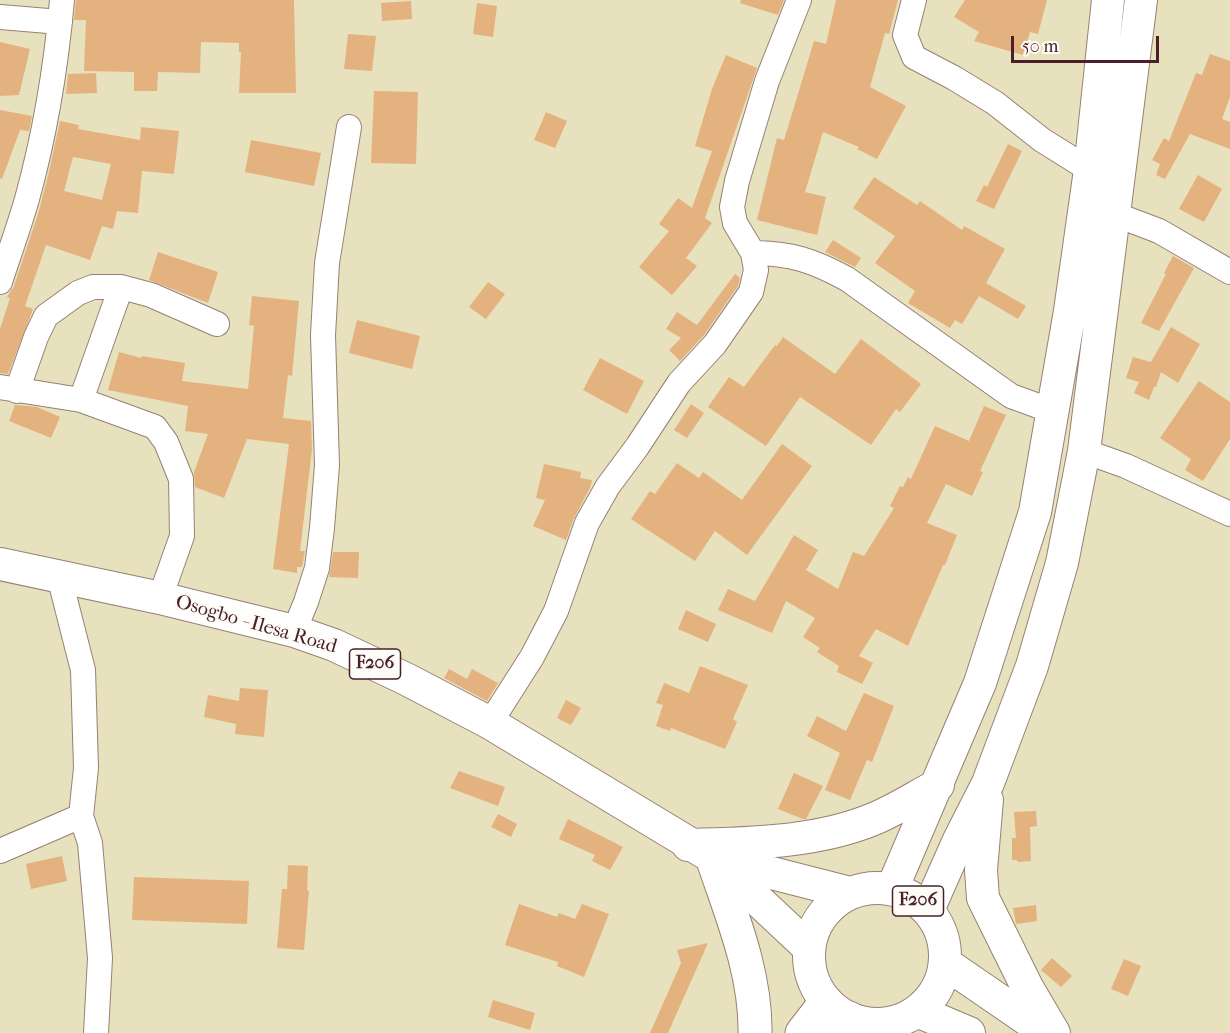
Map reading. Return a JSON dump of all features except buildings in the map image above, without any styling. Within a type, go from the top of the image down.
[{"type":"highway","points":[[700,851],[744,953],[754,1005],[754,1033]]},
{"type":"highway","points":[[802,1033],[837,1018]]},
{"type":"main road","points":[[892,889],[981,683],[1031,522],[1070,311],[1090,170],[1108,0]]},
{"type":"main road","points":[[928,910],[959,840],[988,783],[1032,666],[1062,563],[1084,451],[1141,0]]},
{"type":"main road","name":"Osogbo - Ilesa Road","points":[[0,564],[160,598],[294,631],[334,645],[406,679],[490,723],[700,851],[809,948]]},
{"type":"main road","points":[[988,783],[981,870],[983,898],[1027,987],[1054,1033]]},
{"type":"main road","points":[[700,851],[747,843],[820,836],[876,818],[938,785]]},
{"type":"main road","name":"Osogbo - Ilesa Road","points":[[700,851],[850,893]]},
{"type":"main road","name":"F206","points":[[878,888],[892,889],[905,894],[928,910],[942,935],[945,963],[936,990],[927,1002],[916,1011],[891,1023],[862,1023],[837,1018],[812,977],[809,948],[818,921],[826,910],[850,893],[878,888]]},
{"type":"main road","points":[[945,963],[1047,1033]]},
{"type":"main road","points":[[916,1011],[969,1033]]},
{"type":"street","points":[[490,723],[532,657],[556,611],[587,523],[608,486],[679,383],[715,344],[751,292],[756,270],[753,253],[735,223],[732,207],[737,181],[767,81],[799,0]]},
{"type":"street","points":[[914,0],[905,35],[914,57],[995,103],[1042,140],[1090,170]]},
{"type":"street","points":[[0,17],[61,11],[46,120],[27,200],[0,282]]},
{"type":"street","points":[[294,631],[317,568],[322,528],[327,465],[323,335],[327,263],[349,127]]},
{"type":"street","points":[[1114,214],[1159,231],[1230,272]]},
{"type":"street","points":[[753,253],[778,253],[793,256],[829,269],[847,279],[1011,396],[1053,411]]},
{"type":"street","points":[[160,598],[182,536],[181,479],[172,454],[155,427],[81,400],[9,389],[46,316],[62,303],[93,287],[121,287],[151,295],[218,324]]},
{"type":"street","points":[[81,400],[121,287]]},
{"type":"street","points":[[1084,451],[1126,465],[1230,514]]},
{"type":"street","points":[[59,576],[83,670],[86,768],[81,816],[90,843],[100,958],[96,1033]]},
{"type":"street","points":[[0,851],[81,816]]}]
